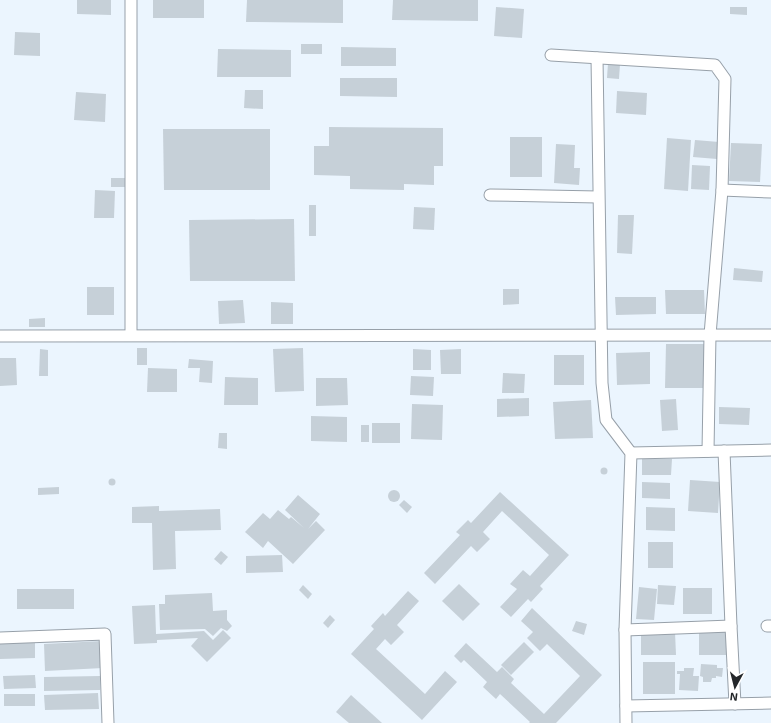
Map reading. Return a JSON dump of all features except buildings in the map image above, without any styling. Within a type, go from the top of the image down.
[{"type":"street","points":[[131,0],[132,335]]},
{"type":"street","points":[[550,55],[715,65],[724,79],[722,190],[710,335],[708,451]]},
{"type":"street","points":[[597,58],[602,384],[606,420],[631,453],[625,630],[626,723]]},
{"type":"street","points":[[722,190],[771,192]]},
{"type":"street","points":[[490,195],[598,197]]},
{"type":"street","points":[[0,336],[771,335]]},
{"type":"street","points":[[631,453],[771,450]]},
{"type":"street","points":[[724,451],[735,704]]},
{"type":"street","points":[[625,630],[731,626]]},
{"type":"street","points":[[0,638],[104,634],[108,723]]},
{"type":"street","points":[[626,706],[771,704]]}]
